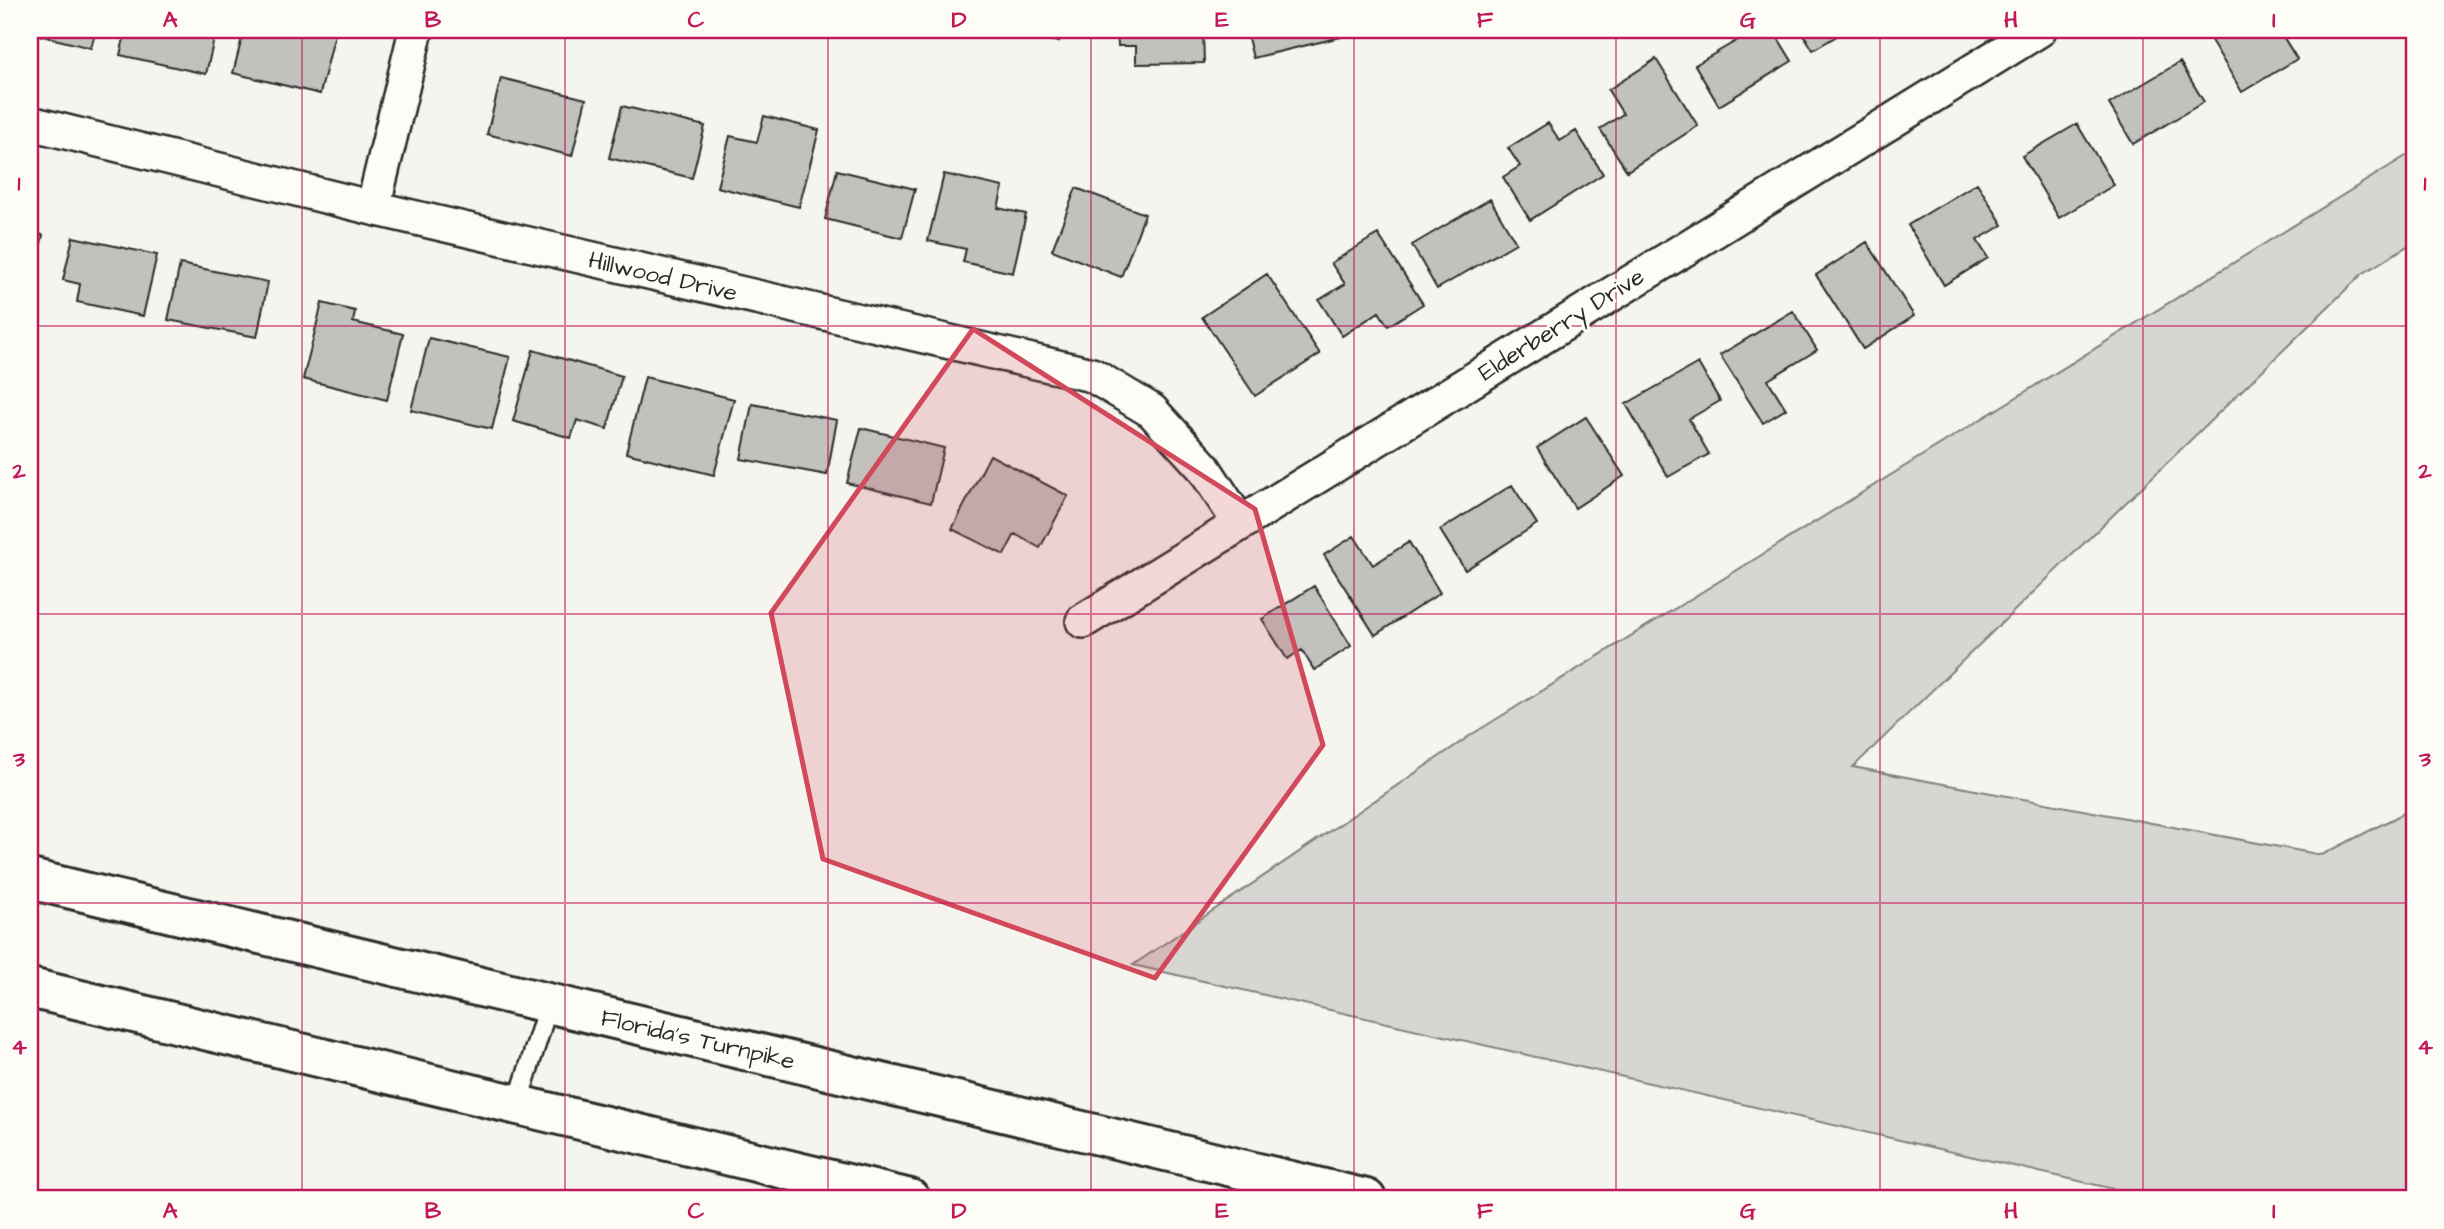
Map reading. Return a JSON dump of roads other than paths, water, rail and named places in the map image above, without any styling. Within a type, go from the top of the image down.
[{"type":"highway","name":"Florida's Turnpike","points":[[30,879],[1366,1199]]},
{"type":"highway","points":[[30,988],[910,1199]]},
{"type":"street","points":[[373,208],[416,30]]},
{"type":"street","name":"Elderberry Drive","points":[[1083,621],[1239,522],[2039,30]]},
{"type":"street","name":"Hillwood Drive","points":[[30,123],[373,208],[1093,375],[1152,411],[1203,467],[1239,522]]},
{"type":"lane","points":[[517,1105],[549,1003]]}]
